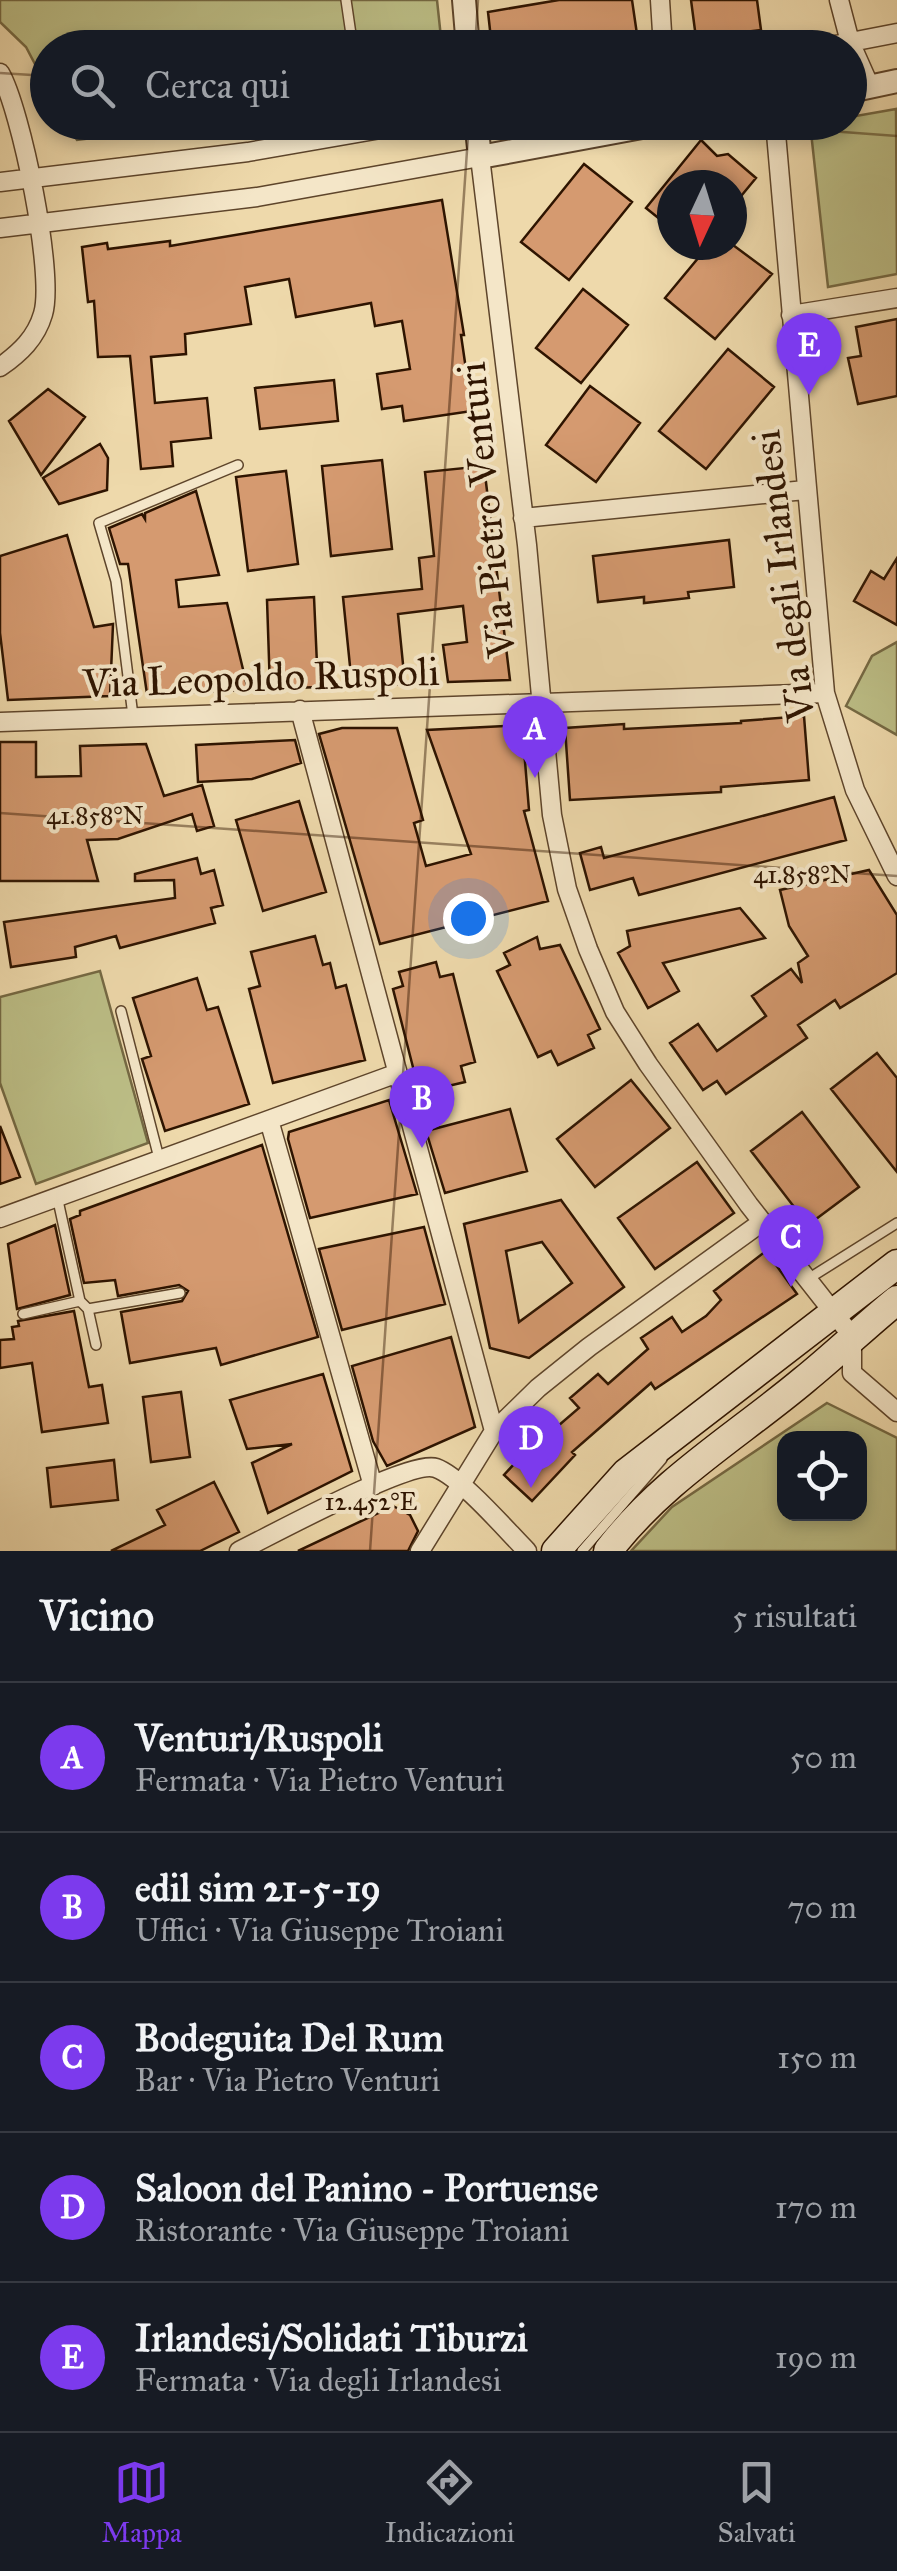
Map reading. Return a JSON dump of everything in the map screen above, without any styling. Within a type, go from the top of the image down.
[{"type":"main road","points":[[556,1551],[626,1473],[897,1264]]},
{"type":"main road","points":[[608,1551],[653,1501],[716,1446],[805,1380],[897,1300]]},
{"type":"street","points":[[464,0],[466,30]]},
{"type":"street","points":[[660,0],[662,30]]},
{"type":"street","points":[[839,0],[847,30]]},
{"type":"street","points":[[867,39],[897,33]]},
{"type":"street","points":[[0,72],[20,121],[46,291],[43,314],[25,347],[0,367]]},
{"type":"street","points":[[867,87],[897,81]]},
{"type":"street","points":[[0,182],[287,140]]},
{"type":"street","points":[[478,140],[480,157]]},
{"type":"street","points":[[0,228],[257,196],[567,140]]},
{"type":"street","name":"Via degli Irlandesi","points":[[776,140],[825,693],[855,790],[897,876]]},
{"type":"street","name":"Via Pietro Venturi","points":[[480,157],[524,518],[552,815],[562,870],[601,980],[648,1064],[762,1222],[852,1336]]},
{"type":"street","points":[[792,315],[897,298]]},
{"type":"street","points":[[524,518],[806,490]]},
{"type":"street","name":"Via Leopoldo Ruspoli","points":[[0,722],[825,693]]},
{"type":"street","points":[[300,710],[494,1430]]},
{"type":"street","points":[[0,1218],[396,1074]]},
{"type":"street","points":[[269,1120],[373,1486]]},
{"type":"street","points":[[420,1551],[494,1430],[589,1346],[762,1222]]},
{"type":"street","points":[[852,1336],[852,1373],[897,1412]]},
{"type":"street","points":[[239,1551],[373,1486],[424,1466],[441,1470],[460,1484],[528,1551]]},
{"type":"lane","points":[[346,0],[350,30]]},
{"type":"lane","points":[[133,716],[116,581],[98,523],[238,466]]},
{"type":"lane","points":[[120,1012],[159,1158]]},
{"type":"lane","points":[[57,1196],[96,1345]]},
{"type":"lane","points":[[808,1279],[897,1223]]},
{"type":"lane","points":[[22,1314],[180,1293]]},
{"type":"lane","points":[[582,1551],[691,1422]]},
{"type":"lane","points":[[644,1482],[716,1446]]},
{"type":"green space","points":[[0,0],[437,0],[440,30],[30,30],[30,55],[0,22]]},
{"type":"green space","points":[[896,109],[897,274],[828,287],[812,140],[867,140],[867,114]]},
{"type":"green space","points":[[897,642],[897,735],[846,706],[872,656]]},
{"type":"green space","points":[[100,971],[148,1143],[36,1184],[0,1083],[0,997]]},
{"type":"green space","points":[[827,1403],[897,1438],[897,1551],[631,1551],[672,1507],[777,1437],[777,1521],[867,1521],[867,1431],[785,1431]]},
{"type":"building","points":[[559,0],[632,0],[636,30],[490,30],[488,12]]},
{"type":"building","points":[[691,0],[757,0],[761,30],[695,30]]},
{"type":"building","points":[[701,140],[717,156],[728,154],[747,170],[677,170]]},
{"type":"building","points":[[584,164],[632,202],[569,280],[521,242]]},
{"type":"building","points":[[747,170],[756,178],[747,189]]},
{"type":"building","points":[[657,194],[657,217],[646,208]]},
{"type":"building","points":[[442,200],[472,411],[404,421],[402,406],[382,409],[377,374],[410,369],[402,321],[375,326],[371,303],[296,317],[289,279],[245,287],[251,324],[185,334],[186,354],[151,357],[155,403],[207,398],[211,438],[171,442],[173,466],[141,469],[130,356],[98,357],[94,301],[88,302],[82,247],[107,243],[108,249],[170,241],[170,246]]},
{"type":"building","points":[[747,255],[772,274],[715,339],[665,298],[697,260],[747,260]]},
{"type":"building","points":[[583,289],[628,325],[581,383],[536,348]]},
{"type":"building","points":[[897,319],[897,396],[858,404],[848,358],[861,356],[856,327]]},
{"type":"building","points":[[728,349],[774,387],[706,469],[659,431]]},
{"type":"building","points":[[334,380],[338,421],[260,429],[255,388]]},
{"type":"building","points":[[590,386],[640,423],[596,482],[546,445]]},
{"type":"building","points":[[48,389],[85,417],[41,475],[9,421]]},
{"type":"building","points":[[100,444],[108,458],[107,490],[59,504],[43,478]]},
{"type":"building","points":[[382,460],[392,549],[331,556],[322,466]]},
{"type":"building","points":[[484,466],[510,680],[448,682],[443,645],[467,642],[463,606],[398,614],[405,684],[352,686],[343,597],[422,589],[419,558],[434,556],[425,472]]},
{"type":"building","points":[[286,471],[298,564],[248,571],[236,477]]},
{"type":"building","points":[[196,491],[219,575],[176,580],[179,607],[227,603],[248,690],[147,694],[128,564],[120,564],[109,528],[142,514],[145,519],[145,513]]},
{"type":"building","points":[[67,535],[94,627],[113,624],[110,696],[8,700],[0,633],[0,556]]},
{"type":"building","points":[[729,540],[734,587],[688,592],[689,598],[644,603],[644,597],[598,602],[593,556]]},
{"type":"building","points":[[897,558],[897,625],[854,601],[871,571],[884,579]]},
{"type":"building","points":[[314,597],[318,687],[270,689],[267,600]]},
{"type":"building","points":[[804,716],[809,780],[721,787],[721,792],[570,800],[565,728],[624,724],[624,729]]},
{"type":"building","points":[[522,725],[529,810],[524,811],[548,901],[380,944],[319,734],[342,728],[397,728],[423,820],[414,823],[426,866],[471,854],[427,730]]},
{"type":"building","points":[[295,740],[301,763],[252,779],[198,782],[196,745]]},
{"type":"building","points":[[0,742],[36,742],[36,777],[81,776],[80,746],[146,744],[164,796],[202,785],[214,826],[197,831],[192,814],[118,839],[87,840],[98,881],[0,881]]},
{"type":"building","points":[[834,797],[846,840],[639,895],[633,878],[590,890],[580,853],[601,847],[604,858]]},
{"type":"building","points":[[299,801],[326,892],[263,911],[236,820]]},
{"type":"building","points":[[197,858],[201,874],[214,870],[223,905],[211,908],[215,923],[120,948],[116,936],[75,947],[76,957],[11,967],[4,922],[175,898],[174,880],[135,881],[135,874]]},
{"type":"building","points":[[869,870],[897,915],[897,973],[840,1008],[835,1000],[798,1025],[807,1038],[726,1094],[717,1081],[703,1090],[670,1043],[698,1024],[717,1051],[766,1016],[752,996],[791,969],[802,983],[798,963],[808,956],[789,926],[780,890]]},
{"type":"building","points":[[740,908],[765,938],[663,963],[679,991],[648,1008],[618,953],[630,946],[627,931]]},
{"type":"building","points":[[315,936],[323,965],[330,963],[336,988],[346,985],[365,1060],[273,1083],[249,989],[260,986],[251,952]]},
{"type":"building","points":[[537,937],[540,949],[560,945],[600,1029],[588,1035],[594,1048],[558,1065],[551,1051],[538,1057],[497,971],[510,965],[504,953]]},
{"type":"building","points":[[436,962],[440,977],[453,974],[475,1062],[461,1066],[465,1082],[431,1090],[428,1076],[416,1079],[393,989],[403,986],[399,972]]},
{"type":"building","points":[[197,978],[207,1010],[218,1007],[249,1104],[165,1131],[142,1059],[151,1056],[133,998]]},
{"type":"building","points":[[877,1053],[897,1078],[897,1172],[831,1089]]},
{"type":"building","points":[[631,1080],[670,1128],[595,1187],[557,1139]]},
{"type":"building","points":[[389,1100],[417,1194],[310,1218],[289,1132]]},
{"type":"building","points":[[510,1109],[527,1171],[445,1193],[426,1131]]},
{"type":"building","points":[[802,1112],[859,1187],[808,1225],[751,1151]]},
{"type":"building","points":[[0,1126],[20,1177],[0,1184]]},
{"type":"building","points":[[262,1145],[318,1337],[221,1365],[216,1348],[130,1363],[121,1312],[182,1301],[188,1291],[179,1285],[118,1296],[115,1280],[84,1283],[70,1219],[80,1215],[80,1211]]},
{"type":"building","points":[[697,1162],[734,1213],[655,1269],[618,1218]]},
{"type":"building","points":[[561,1200],[624,1287],[529,1358],[490,1348],[464,1224]],"holes":[[[542,1242],[572,1283],[519,1322],[506,1251]]]},
{"type":"building","points":[[55,1225],[70,1295],[17,1309],[8,1244]]},
{"type":"building","points":[[424,1227],[445,1304],[342,1330],[319,1249]]},
{"type":"building","points":[[766,1251],[797,1294],[655,1389],[651,1383],[572,1452],[575,1455],[532,1501],[504,1475],[547,1428],[551,1432],[579,1408],[570,1398],[598,1374],[608,1384],[648,1349],[641,1338],[672,1317],[682,1332],[706,1316],[721,1300],[714,1291]]},
{"type":"building","points":[[74,1311],[89,1387],[102,1385],[108,1423],[42,1432],[32,1363],[0,1368],[0,1340],[14,1339],[12,1327],[19,1326],[18,1321]]},
{"type":"building","points":[[451,1337],[475,1427],[387,1466],[373,1441],[352,1366]]},
{"type":"building","points":[[323,1374],[352,1471],[268,1513],[252,1463],[292,1444],[247,1449],[230,1400]]},
{"type":"building","points":[[181,1392],[190,1457],[151,1462],[143,1397]]},
{"type":"building","points":[[114,1460],[118,1500],[51,1507],[47,1468]]},
{"type":"building","points":[[214,1482],[239,1532],[200,1551],[111,1551],[165,1525],[157,1510]]},
{"type":"building","points":[[393,1506],[410,1515],[418,1531],[408,1551],[298,1551]]},
{"type":"place","name":"Irlandesi/Solidati Tiburzi","points":[[809,395]]},
{"type":"place","name":"Venturi/Ruspoli","points":[[535,778]]},
{"type":"place","name":"edil sim 21-5-19","points":[[422,1148]]},
{"type":"place","name":"Bodeguita Del Rum","points":[[791,1287]]},
{"type":"place","name":"Saloon del Panino - Portuense","points":[[531,1488]]}]
